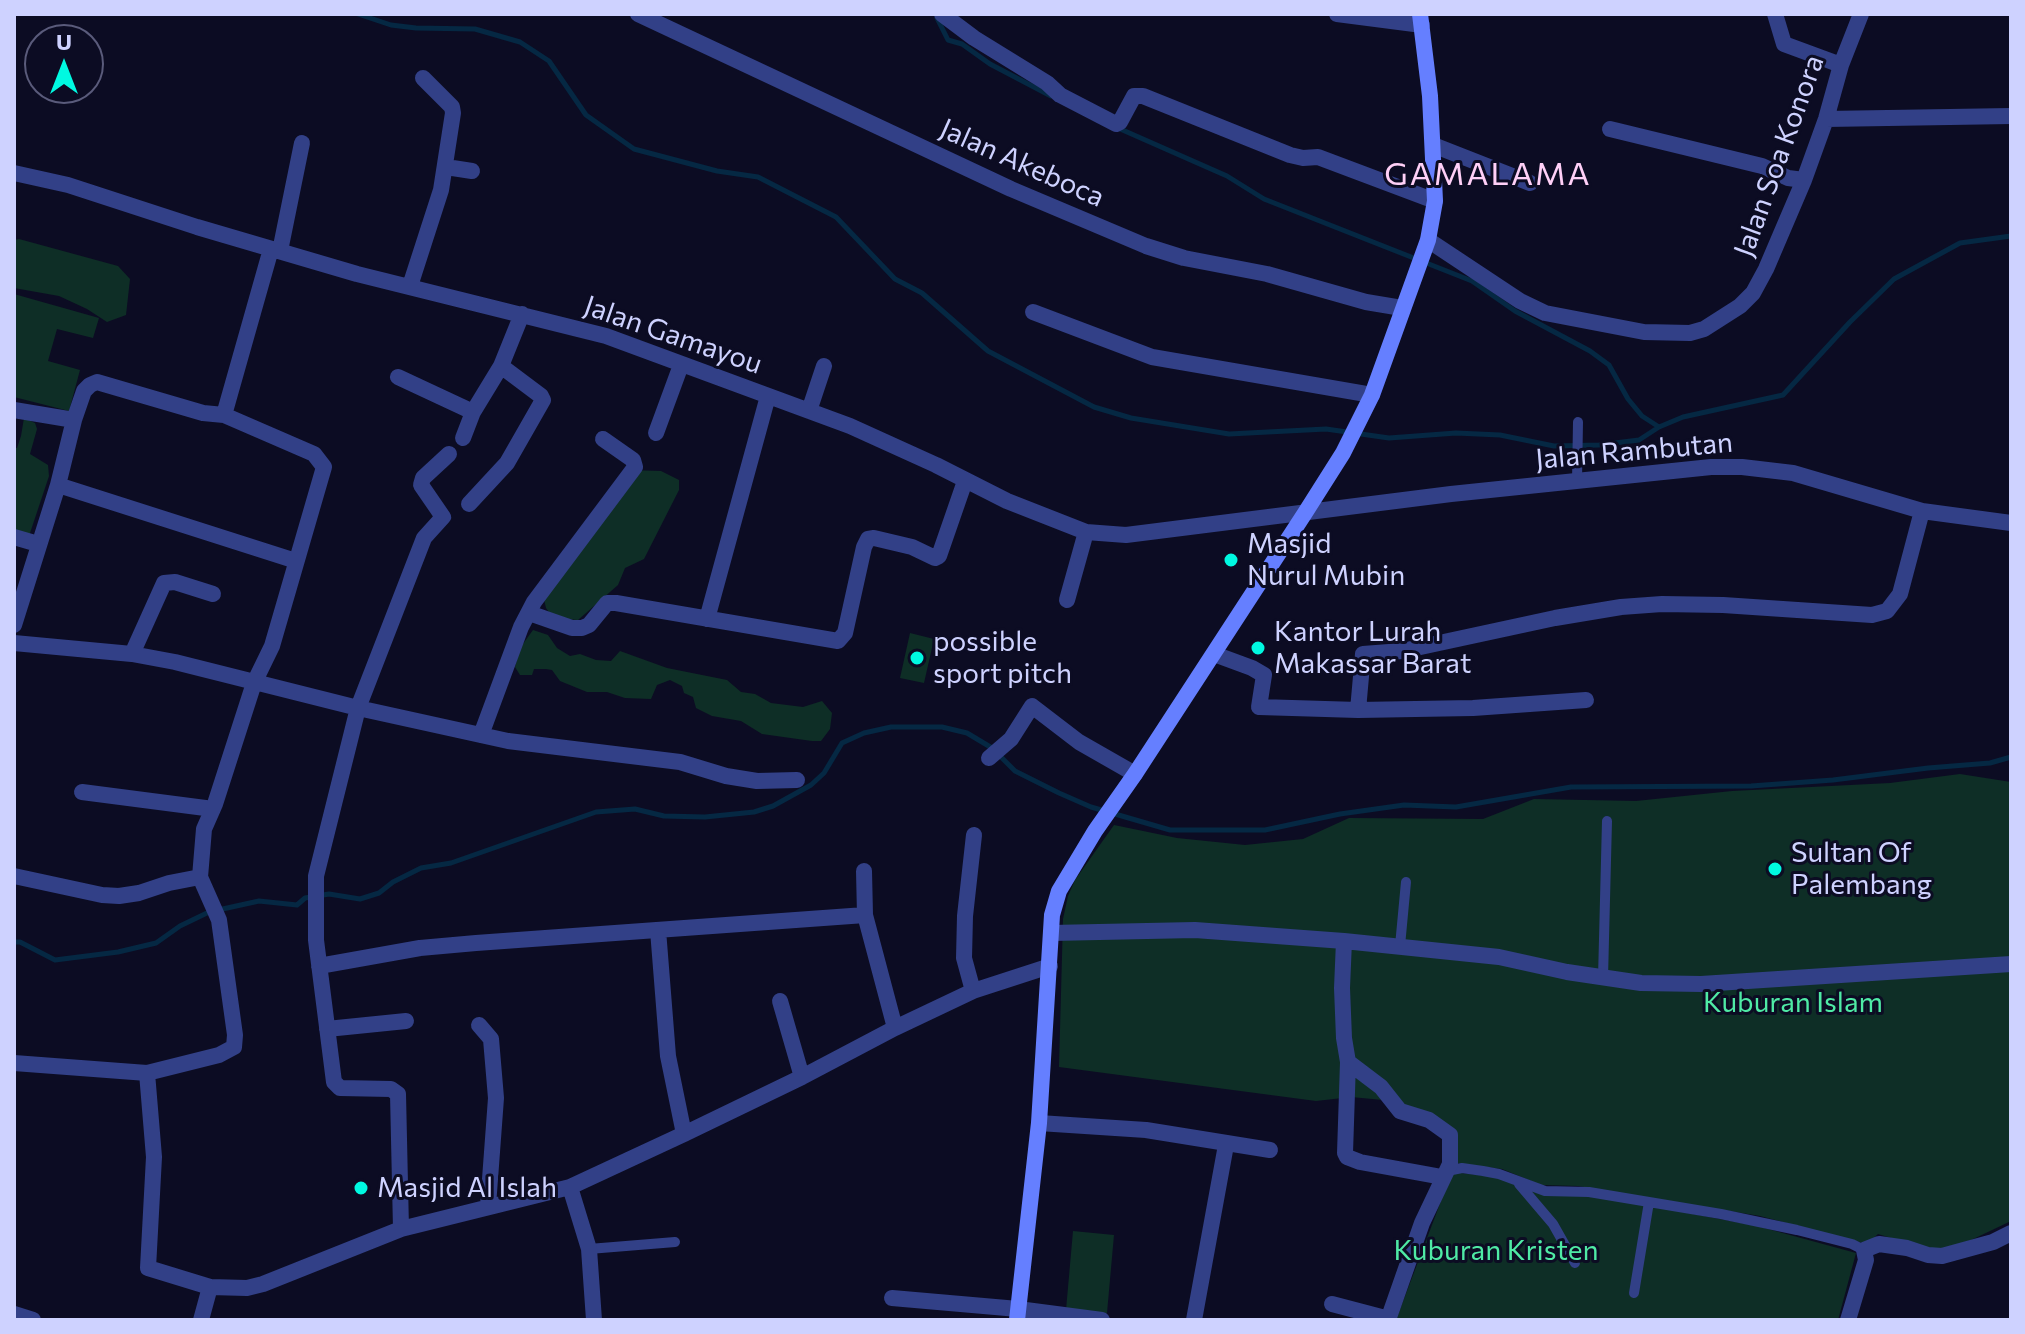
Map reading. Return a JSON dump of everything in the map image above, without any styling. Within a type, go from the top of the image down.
[{"type":"street","name":"Jalan Akeboca","points":[[638,14],[1011,189],[1146,246],[1184,258],[1267,274],[1366,302],[1402,308]]},
{"type":"street","points":[[1018,1314],[1039,1123],[1051,933],[1059,891],[1095,831],[1214,654],[1343,453],[1372,395],[1425,247],[1435,201],[1421,19],[1337,14]]},
{"type":"street","points":[[1775,14],[1784,44],[1841,65]]},
{"type":"street","name":"Jalan Soa Konora","points":[[1425,247],[1545,313],[1644,332],[1690,333],[1704,329],[1740,306],[1753,293],[1791,215],[1861,14]]},
{"type":"street","points":[[951,17],[1060,95],[1116,124],[1134,96],[1143,96],[1290,155],[1318,157],[1435,201]]},
{"type":"street","points":[[410,286],[446,167],[452,107],[423,78]]},
{"type":"street","points":[[1826,119],[2011,116]]},
{"type":"street","points":[[1610,129],[1762,166],[1788,178],[1804,180]]},
{"type":"street","points":[[224,415],[276,250],[302,143]]},
{"type":"street","points":[[1433,145],[1530,183]]},
{"type":"street","points":[[446,167],[472,171]]},
{"type":"street","name":"Jalan Gamayou","points":[[14,173],[68,185],[357,274],[606,336],[890,444],[1015,505],[1086,532],[1126,535],[1305,513]]},
{"type":"street","points":[[1033,312],[1152,357],[1372,395]]},
{"type":"street","points":[[463,438],[473,412],[501,366],[522,314]]},
{"type":"street","points":[[656,433],[681,365]]},
{"type":"street","points":[[469,504],[507,463],[543,400],[501,366]]},
{"type":"street","points":[[809,411],[824,366]]},
{"type":"street","points":[[398,377],[473,412]]},
{"type":"street","points":[[14,625],[58,485],[74,420],[84,391],[90,385],[97,382],[203,413],[224,415],[301,447],[320,459],[324,474],[276,635],[254,683],[204,829],[200,877],[219,920],[235,1035],[234,1047],[219,1055],[147,1073],[14,1063]]},
{"type":"street","points":[[707,619],[768,396]]},
{"type":"street","points":[[14,410],[74,420]]},
{"type":"street","points":[[481,735],[529,613],[553,575],[635,467],[633,460],[603,439]]},
{"type":"street","points":[[401,1229],[398,1094],[391,1089],[337,1087],[334,1082],[319,966],[316,876],[358,708],[424,538],[443,517],[421,485],[423,478],[449,454]]},
{"type":"street","name":"Jalan Rambutan","points":[[1305,513],[1451,494],[1711,467],[1742,467],[1816,478],[1922,511],[2011,523]]},
{"type":"street","points":[[529,613],[572,628],[582,628],[589,625],[607,603],[812,638],[842,639],[868,539],[912,547],[935,558],[939,556],[965,481]]},
{"type":"street","points":[[58,485],[296,561]]},
{"type":"street","points":[[1358,710],[1363,654],[1402,651],[1555,618],[1662,604],[1872,615],[1887,611],[1900,594],[1922,511]]},
{"type":"street","points":[[1067,600],[1086,532]]},
{"type":"street","points":[[14,537],[38,544]]},
{"type":"street","points":[[132,654],[164,583],[175,582],[213,594]]},
{"type":"street","points":[[14,643],[132,654],[175,662],[481,735],[680,762],[726,776],[757,781],[797,780]]},
{"type":"street","points":[[1214,654],[1264,675],[1259,707],[1358,710],[1473,708],[1586,700]]},
{"type":"street","points":[[989,758],[1005,744],[1032,706],[1079,742],[1135,774]]},
{"type":"street","points":[[82,792],[213,809]]},
{"type":"street","points":[[973,991],[964,958],[965,916],[974,835]]},
{"type":"street","points":[[864,871],[865,915],[895,1028]]},
{"type":"street","points":[[14,876],[119,896],[200,877]]},
{"type":"street","points":[[319,966],[448,945],[865,915]]},
{"type":"street","points":[[658,930],[668,1056],[684,1134]]},
{"type":"street","points":[[1051,933],[1195,930],[1344,941],[1499,957],[1641,983],[1701,984],[2011,964]]},
{"type":"street","points":[[1344,941],[1342,988],[1348,1062],[1345,1153],[1347,1157],[1360,1162],[1445,1174]]},
{"type":"street","points":[[147,1073],[154,1157],[148,1268],[210,1287],[247,1288],[401,1229],[570,1187],[802,1077],[973,991],[1050,966]]},
{"type":"street","points":[[780,1001],[802,1077]]},
{"type":"street","points":[[327,1029],[406,1021]]},
{"type":"street","points":[[479,1025],[491,1039],[496,1098],[488,1206]]},
{"type":"street","points":[[1332,1304],[1388,1320],[1417,1237],[1450,1164],[1450,1135],[1429,1120],[1400,1111],[1381,1087],[1348,1062]]},
{"type":"street","points":[[1039,1123],[1146,1130],[1270,1150]]},
{"type":"street","points":[[1194,1320],[1226,1145]]},
{"type":"street","points":[[570,1187],[589,1249],[594,1320]]},
{"type":"street","points":[[1848,1320],[1866,1260],[1864,1250],[1879,1244],[1942,1256],[1993,1242],[2011,1233]]},
{"type":"street","points":[[201,1320],[210,1287]]},
{"type":"street","points":[[892,1298],[1018,1314],[1102,1320]]},
{"type":"street","points":[[14,1314],[33,1320]]},
{"type":"lane","points":[[1577,481],[1578,422]]},
{"type":"lane","points":[[1603,978],[1607,821]]},
{"type":"lane","points":[[1400,946],[1406,882]]},
{"type":"lane","points":[[1445,1174],[1462,1168],[1483,1171],[1545,1191],[1589,1192],[1649,1202],[1797,1230],[1864,1250]]},
{"type":"lane","points":[[1515,1180],[1553,1224],[1575,1263]]},
{"type":"lane","points":[[1634,1293],[1649,1202]]},
{"type":"lane","points":[[589,1249],[675,1242]]},
{"type":"green space","points":[[14,240],[118,266],[130,279],[126,315],[107,322],[59,296],[14,288]]},
{"type":"green space","points":[[14,294],[99,318],[93,338],[57,329],[48,361],[80,370],[69,411],[14,397]]},
{"type":"green space","points":[[24,418],[35,423],[37,429],[30,454],[48,465],[49,476],[28,539],[14,536],[14,448],[17,448],[21,436]]},
{"type":"green space","points":[[627,470],[661,471],[679,480],[679,490],[644,559],[625,568],[618,585],[578,620],[553,618],[546,608],[542,591]]},
{"type":"green space","points":[[533,630],[548,635],[557,648],[570,656],[580,654],[611,661],[620,651],[667,668],[727,680],[741,692],[755,694],[771,703],[803,707],[822,701],[832,713],[830,729],[821,741],[762,734],[741,721],[712,716],[696,708],[693,697],[670,680],[657,685],[651,699],[587,692],[560,681],[552,670],[534,669],[532,675],[520,675],[515,667],[520,648]]},
{"type":"green space","name":"possible sport pitch","points":[[910,633],[934,639],[924,683],[900,678]]},
{"type":"green space","name":"Kuburan Islam","points":[[1960,774],[2011,782],[2011,1221],[1969,1241],[1933,1251],[1878,1234],[1867,1244],[1760,1216],[1578,1186],[1541,1185],[1502,1169],[1456,1163],[1454,1136],[1383,1100],[1351,1097],[1316,1101],[1059,1067],[1063,919],[1068,896],[1075,880],[1114,825],[1177,838],[1245,845],[1303,839],[1349,818],[1483,819],[1534,799],[1636,801],[1732,791],[1890,783]]},
{"type":"green space","name":"Kuburan Kristen","points":[[1452,1172],[1496,1177],[1757,1226],[1856,1253],[1838,1320],[1396,1320]]},
{"type":"green space","points":[[1073,1231],[1114,1235],[1107,1313],[1066,1310]]},
{"type":"waterway","points":[[358,14],[391,25],[475,29],[520,42],[549,61],[586,115],[634,149],[717,171],[758,177],[836,217],[895,279],[922,293],[988,351],[1094,407],[1131,418],[1229,434],[1326,429],[1389,438],[1456,433],[1500,435],[1554,446],[1639,440],[1659,427]]},
{"type":"waterway","points":[[937,18],[948,40],[962,44],[990,64],[1051,96]]},
{"type":"waterway","points":[[1118,128],[1227,176],[1264,199],[1472,281],[1515,311],[1590,351],[1609,365],[1628,399],[1642,416],[1659,427],[1683,417],[1783,395],[1894,279],[1960,243],[2011,236]]},
{"type":"waterway","points":[[14,942],[20,942],[55,960],[118,952],[156,943],[180,926],[209,912],[259,901],[297,905],[305,898],[329,894],[360,899],[379,893],[421,868],[451,863],[596,812],[635,809],[664,816],[705,817],[754,812],[773,806],[811,785],[824,773],[842,743],[864,733],[891,727],[942,727],[967,733],[992,748],[1015,771],[1059,793],[1091,807],[1170,830],[1265,830],[1340,814],[1404,805],[1456,807],[1571,787],[1751,786],[1990,763],[2011,757]]},
{"type":"place","name":"Masjid Nurul Mubin","points":[[1231,560]]},
{"type":"place","name":"Kantor Lurah Makassar Barat","points":[[1258,648]]},
{"type":"place","name":"possible sport pitch","points":[[917,658]]},
{"type":"place","name":"Sultan Of Palembang","points":[[1775,869]]},
{"type":"place","name":"Masjid Al Islah","points":[[361,1188]]},
{"type":"district","name":"GAMALAMA","points":[[1488,174]]}]
